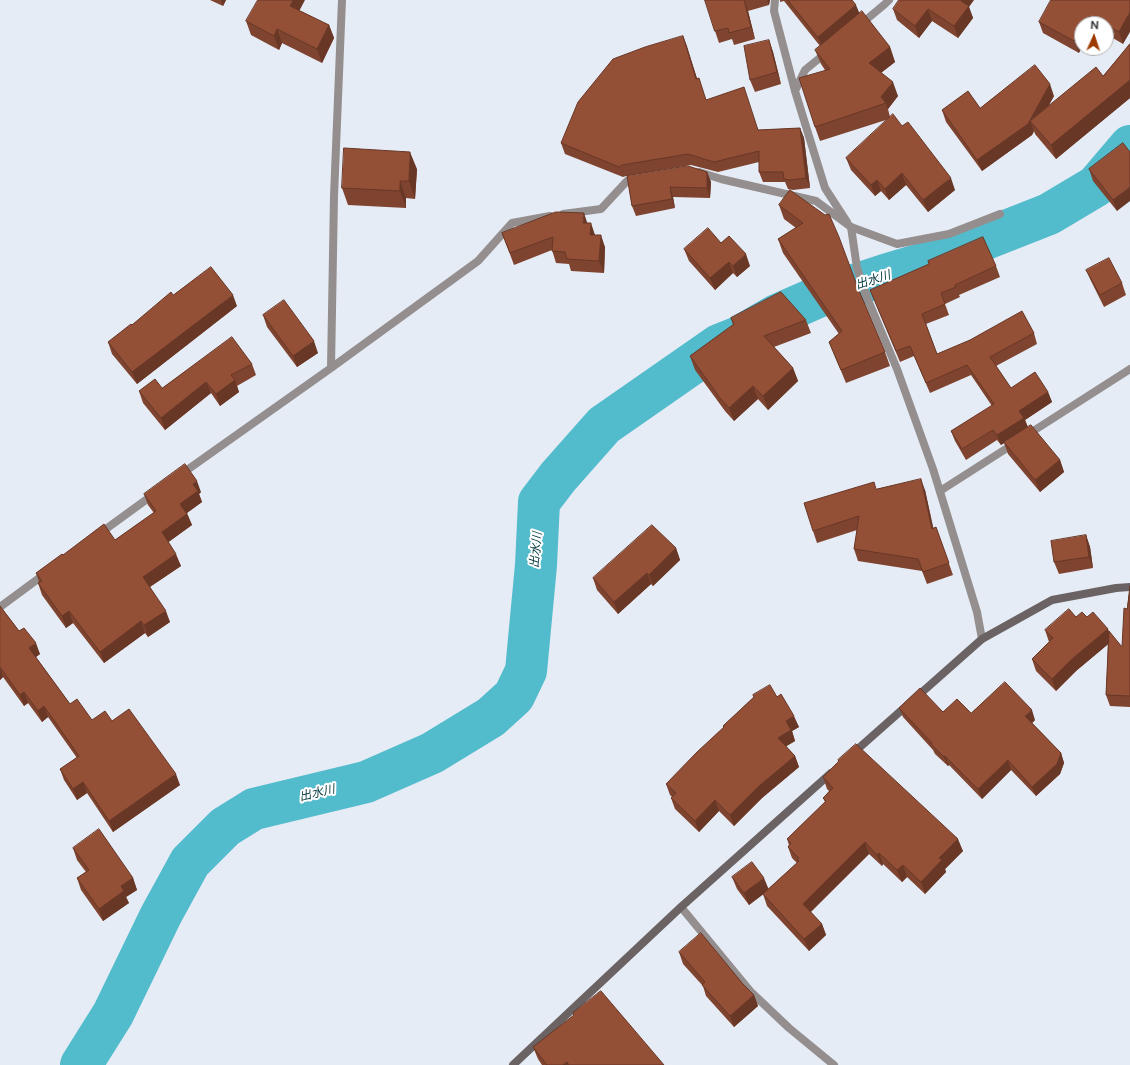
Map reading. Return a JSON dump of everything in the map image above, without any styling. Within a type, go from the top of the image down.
[{"type":"street","points":[[331,368],[334,196],[342,0]]},
{"type":"street","points":[[775,0],[774,11],[794,91],[825,188],[851,227],[857,268],[868,300],[897,369],[940,491],[977,612],[982,639]]},
{"type":"street","points":[[855,30],[889,0]]},
{"type":"street","points":[[794,91],[805,70],[836,44]]},
{"type":"street","points":[[692,170],[722,179],[816,201],[851,227],[897,244],[949,234],[1000,214]]},
{"type":"street","points":[[172,481],[478,261],[512,223],[552,215],[601,209],[627,181],[649,177]]},
{"type":"street","points":[[940,491],[1130,369]]},
{"type":"street","points":[[96,537],[160,490]]},
{"type":"street","points":[[0,607],[51,570]]},
{"type":"street","points":[[513,1065],[681,907],[982,639],[1052,600],[1116,588],[1130,587]]},
{"type":"street","points":[[681,907],[751,992],[789,1028],[834,1065]]},
{"type":"building","points":[[258,0],[293,0],[290,6],[329,25],[317,49],[277,29],[274,36],[246,21]]},
{"type":"building","points":[[705,0],[744,0],[751,27],[729,33],[728,28],[715,31]]},
{"type":"building","points":[[788,0],[852,0],[856,5],[818,37]]},
{"type":"building","points":[[899,0],[961,0],[969,6],[954,26],[928,9],[915,26],[893,9]]},
{"type":"building","points":[[1051,0],[1130,0],[1130,12],[1119,32],[1114,29],[1114,16],[1074,16],[1074,41],[1039,22]]},
{"type":"building","points":[[862,11],[890,47],[869,63],[893,82],[881,97],[886,103],[815,127],[799,78],[830,69],[815,50]]},
{"type":"building","points":[[683,36],[696,79],[699,78],[706,100],[744,87],[758,130],[800,128],[806,178],[790,180],[784,179],[783,172],[759,172],[759,151],[714,162],[688,154],[622,165],[619,167],[561,143],[578,102],[613,59],[645,47]]},
{"type":"building","points":[[769,40],[777,72],[750,80],[744,46]]},
{"type":"building","points":[[1130,44],[1130,80],[1051,145],[1030,121],[1096,67],[1103,76]]},
{"type":"building","points":[[1035,65],[1050,84],[1028,124],[977,160],[942,110],[968,91],[980,108]]},
{"type":"building","points":[[893,114],[902,126],[908,122],[951,178],[923,200],[902,173],[885,189],[877,180],[871,185],[846,158]]},
{"type":"building","points":[[1123,143],[1130,152],[1130,187],[1113,200],[1089,169]]},
{"type":"building","points":[[344,148],[410,152],[409,181],[400,181],[400,191],[342,188]]},
{"type":"building","points":[[688,166],[707,172],[707,188],[670,187],[672,199],[632,206],[627,176]]},
{"type":"building","points":[[790,190],[825,215],[829,214],[885,352],[841,370],[829,342],[842,331],[778,239],[803,223],[779,205]]},
{"type":"building","points":[[556,212],[584,213],[583,223],[591,223],[590,235],[601,235],[599,261],[567,259],[565,252],[552,251],[553,237],[510,253],[502,233]]},
{"type":"building","points":[[708,228],[721,243],[729,236],[746,254],[733,266],[729,262],[710,278],[684,249]]},
{"type":"building","points":[[983,237],[996,266],[955,285],[956,287],[941,293],[945,304],[922,314],[937,354],[970,340],[1022,311],[1034,333],[990,357],[1011,388],[1035,372],[1048,392],[1019,411],[1024,418],[997,435],[993,430],[962,449],[951,431],[994,404],[967,365],[926,383],[910,346],[896,351],[870,290],[929,264],[928,261]]},
{"type":"building","points":[[1109,258],[1122,283],[1100,295],[1086,270]]},
{"type":"building","points":[[211,267],[233,295],[132,372],[108,342],[131,324],[132,325],[171,292],[173,295]]},
{"type":"building","points":[[781,292],[806,320],[764,336],[793,368],[763,396],[753,386],[729,408],[720,398],[690,356],[734,324],[731,318]]},
{"type":"building","points":[[284,300],[314,341],[293,356],[263,315]]},
{"type":"building","points":[[232,337],[252,364],[231,375],[235,380],[216,394],[206,382],[161,418],[139,391],[155,379],[162,388]]},
{"type":"building","points":[[1031,425],[1060,460],[1035,480],[1004,442]]},
{"type":"building","points":[[185,464],[197,481],[193,484],[198,491],[180,504],[187,514],[162,532],[176,554],[143,577],[166,611],[144,625],[141,621],[100,652],[69,611],[62,616],[38,583],[42,581],[36,573],[104,524],[115,540],[156,511],[144,494]]},
{"type":"building","points":[[921,479],[932,529],[936,527],[949,563],[923,572],[918,559],[854,549],[859,516],[813,531],[804,503],[874,482],[876,489]]},
{"type":"building","points":[[652,525],[676,548],[649,575],[647,573],[614,602],[593,578]]},
{"type":"building","points":[[1086,535],[1089,557],[1054,562],[1051,541]]},
{"type":"building","points":[[1130,586],[1130,696],[1106,695],[1109,631],[1122,647],[1124,608],[1127,609]]},
{"type":"building","points":[[0,606],[19,631],[24,628],[36,643],[29,648],[70,704],[77,699],[92,720],[105,711],[112,721],[129,709],[176,774],[109,821],[83,782],[73,789],[60,769],[79,756],[44,706],[38,711],[24,692],[20,695],[0,667]]},
{"type":"building","points":[[1069,609],[1076,617],[1082,612],[1087,617],[1093,612],[1108,629],[1072,659],[1052,679],[1032,659],[1053,638],[1045,630]]},
{"type":"building","points":[[1005,682],[1032,710],[1025,716],[1061,753],[1057,764],[1032,787],[1008,760],[978,789],[931,744],[932,743],[899,708],[920,688],[943,712],[957,699],[971,713]]},
{"type":"building","points":[[770,685],[777,697],[781,694],[794,716],[786,721],[791,730],[778,738],[795,756],[758,787],[730,815],[715,800],[695,821],[671,798],[676,793],[666,784],[754,697],[753,695]]},
{"type":"building","points":[[856,744],[958,839],[939,858],[942,860],[921,882],[903,865],[897,870],[879,853],[877,855],[865,842],[803,904],[822,924],[804,939],[763,894],[799,861],[797,860],[799,858],[788,847],[791,843],[787,839],[826,801],[823,798],[833,788],[823,777],[839,761],[838,760]]},
{"type":"building","points":[[99,829],[133,878],[121,886],[124,891],[99,909],[77,878],[89,870],[73,848]]},
{"type":"building","points":[[752,862],[764,878],[744,893],[732,877]]},
{"type":"building","points":[[701,933],[743,984],[754,995],[730,1016],[702,985],[705,982],[679,952]]},
{"type":"building","points":[[601,991],[664,1065],[569,1065],[567,1062],[563,1065],[547,1065],[533,1047],[574,1015],[573,1013]]},
{"type":"waterway","name":"出水川","points":[[81,1065],[113,1014],[161,915],[190,862],[225,827],[254,809],[366,782],[432,753],[491,717],[514,696],[526,671],[536,565],[539,502],[558,477],[604,425],[719,345],[739,337],[777,315],[818,297],[922,264],[1049,214],[1096,186],[1130,146]]}]
